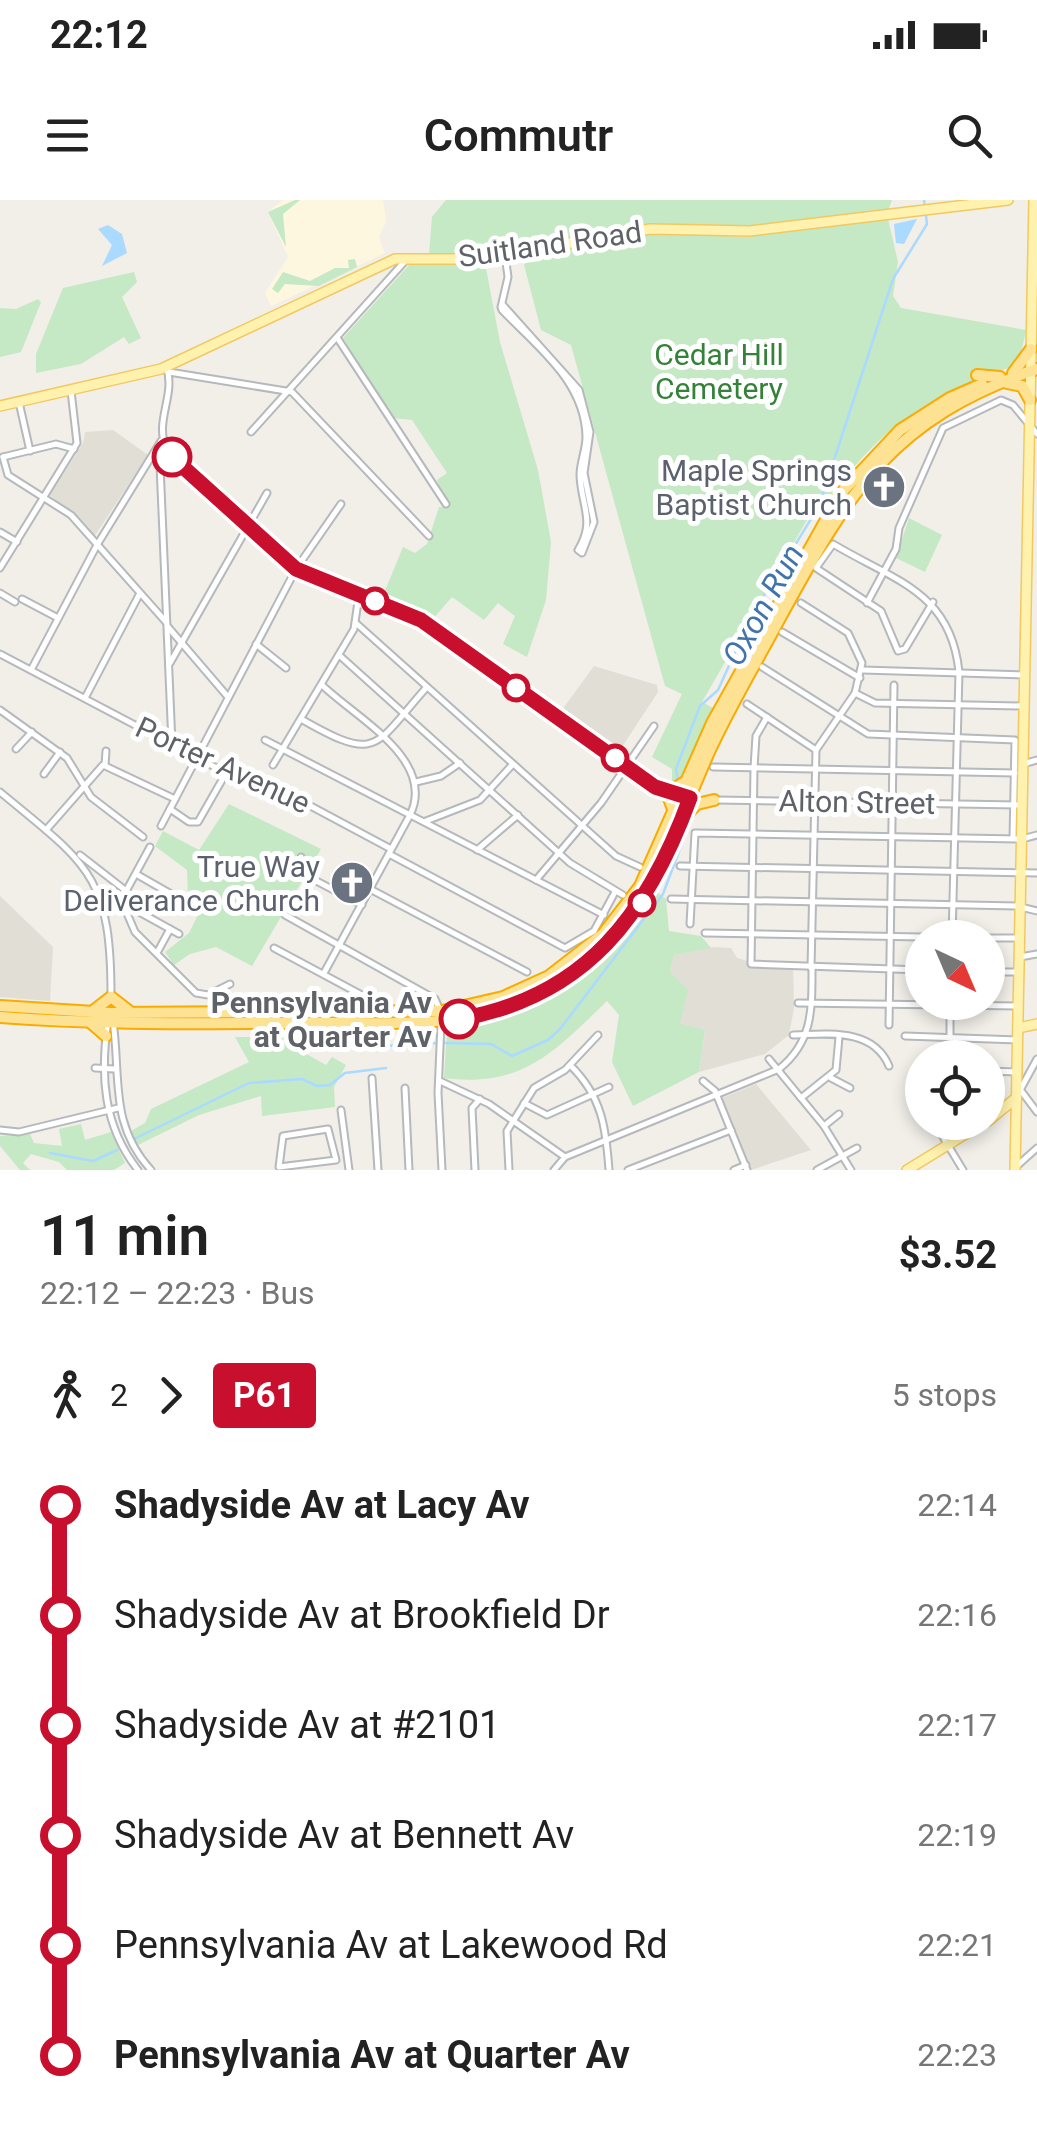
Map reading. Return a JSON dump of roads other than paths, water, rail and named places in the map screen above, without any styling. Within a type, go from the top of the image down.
[{"type":"highway","points":[[714,800],[700,789],[736,699],[844,506],[888,452],[943,406],[1012,373],[1030,349]]},
{"type":"highway","points":[[1012,373],[1034,370]]},
{"type":"highway","points":[[962,392],[1034,370]]},
{"type":"highway","points":[[673,843],[685,798],[685,782],[728,692],[832,505],[879,448],[962,392],[975,376],[1018,384],[1030,400]]},
{"type":"highway","points":[[441,1016],[515,992],[582,953],[631,899],[673,812],[708,768]]},
{"type":"highway","points":[[673,812],[667,793],[685,782]]},
{"type":"highway","points":[[0,1017],[90,1017],[110,1027],[134,1018],[441,1016],[515,1004],[580,968],[637,910],[690,809],[714,800]]},
{"type":"highway","points":[[90,1017],[111,997],[134,1018]]},
{"type":"highway","points":[[0,1006],[90,1017],[120,1029],[134,1018]]},
{"type":"main road","name":"Suitland Road","points":[[0,406],[168,369],[378,265],[406,257],[468,260],[650,229],[750,231],[1008,200]]},
{"type":"main road","points":[[1015,1169],[1021,873],[1017,838],[1032,546],[1028,483],[1033,430],[1030,400],[1034,370],[1030,349],[1034,200]]},
{"type":"main road","points":[[1018,1028],[1037,1024]]},
{"type":"main road","points":[[1005,1103],[1018,1090]]},
{"type":"main road","points":[[907,1170],[957,1140]]},
{"type":"street","points":[[505,256],[508,274],[502,310],[570,380],[586,433],[580,478],[590,518],[580,552]]},
{"type":"street","points":[[251,432],[338,339],[406,257]]},
{"type":"street","points":[[338,339],[446,504]]},
{"type":"street","points":[[32,670],[96,544],[162,438],[168,369],[289,391],[429,536]]},
{"type":"street","points":[[0,568],[74,449],[79,430],[70,391]]},
{"type":"street","points":[[867,602],[884,574],[943,428],[1001,400],[1011,403],[1033,430]]},
{"type":"street","points":[[19,402],[30,451]]},
{"type":"street","name":"Alton Street","points":[[162,438],[171,456],[296,569],[425,623],[667,793],[714,800],[1018,805]]},
{"type":"street","points":[[74,449],[56,444],[1,457],[8,475],[70,515],[228,697]]},
{"type":"street","points":[[155,451],[160,465],[172,744]]},
{"type":"street","points":[[1028,483],[1037,492]]},
{"type":"street","points":[[170,663],[244,526],[267,493]]},
{"type":"street","points":[[160,826],[296,569],[341,504]]},
{"type":"street","points":[[0,532],[16,542]]},
{"type":"street","points":[[933,602],[906,649],[898,651],[884,616],[816,572],[833,544],[933,602],[955,641],[959,672],[953,920]]},
{"type":"street","points":[[0,594],[58,618]]},
{"type":"street","points":[[85,698],[139,595]]},
{"type":"street","points":[[273,765],[356,624],[358,595]]},
{"type":"street","points":[[554,1170],[565,1156],[779,1069],[806,1035],[812,1004],[816,750],[856,692],[861,674],[859,649],[848,633],[801,603]]},
{"type":"street","points":[[1026,608],[1037,618]]},
{"type":"street","points":[[356,624],[582,826],[620,858],[640,867]]},
{"type":"street","points":[[782,632],[861,674],[1025,674]]},
{"type":"street","points":[[256,644],[286,668]]},
{"type":"street","name":"Porter Avenue","points":[[0,654],[226,773],[262,780],[563,947],[585,939],[604,915]]},
{"type":"street","points":[[340,655],[560,853],[622,895]]},
{"type":"street","points":[[762,668],[868,734],[1016,740],[1020,770]]},
{"type":"street","points":[[322,685],[408,763],[416,782],[410,814],[324,974]]},
{"type":"street","points":[[889,1025],[894,685]]},
{"type":"street","points":[[301,719],[355,746],[371,746],[382,740],[427,688]]},
{"type":"street","points":[[856,692],[875,703],[1024,706]]},
{"type":"street","points":[[747,704],[816,750]]},
{"type":"street","points":[[0,710],[60,752],[94,800],[143,837]]},
{"type":"street","points":[[767,718],[756,736],[751,960],[756,968],[905,970]]},
{"type":"street","points":[[536,880],[582,826],[654,726]]},
{"type":"street","points":[[16,749],[32,732]]},
{"type":"street","points":[[265,740],[604,915],[615,892]]},
{"type":"street","points":[[46,830],[106,764],[106,751]]},
{"type":"street","points":[[44,774],[60,752]]},
{"type":"street","points":[[708,768],[956,772],[1020,770],[1037,760]]},
{"type":"street","points":[[416,782],[441,776],[460,763]]},
{"type":"street","points":[[106,764],[175,800]]},
{"type":"street","points":[[425,822],[476,802],[514,764]]},
{"type":"street","points":[[170,809],[188,822],[198,822],[226,773]]},
{"type":"street","points":[[0,792],[125,890]]},
{"type":"street","points":[[477,850],[518,815]]},
{"type":"street","points":[[690,924],[693,836],[1037,835]]},
{"type":"street","points":[[66,845],[90,874],[104,914],[111,997],[104,1068],[108,1111],[116,1136],[138,1170]]},
{"type":"street","points":[[104,914],[118,906],[150,847]]},
{"type":"street","points":[[301,857],[308,876],[362,905]]},
{"type":"street","points":[[680,866],[1037,873]]},
{"type":"street","points":[[90,874],[96,868]]},
{"type":"street","points":[[135,873],[185,902]]},
{"type":"street","points":[[370,889],[526,972]]},
{"type":"street","points":[[672,899],[953,904],[1037,911]]},
{"type":"street","points":[[118,906],[126,911],[136,932],[199,995],[230,984]]},
{"type":"street","points":[[126,911],[132,908],[179,934]]},
{"type":"street","points":[[285,915],[435,999],[441,1016],[442,1170]]},
{"type":"street","points":[[158,952],[170,929]]},
{"type":"street","points":[[705,933],[905,936]]},
{"type":"street","points":[[1005,938],[1020,938]]},
{"type":"street","points":[[274,948],[371,1000]]},
{"type":"street","points":[[1019,957],[1037,954]]},
{"type":"street","points":[[1005,972],[1019,972]]},
{"type":"street","points":[[798,1003],[905,1004]]},
{"type":"street","points":[[1005,1006],[1018,1006]]},
{"type":"street","points":[[950,1020],[950,1038]]},
{"type":"street","points":[[110,1027],[118,1108],[128,1137],[151,1170]]},
{"type":"street","points":[[509,1170],[506,1135],[524,1102],[536,1085],[570,1065],[598,1034]]},
{"type":"street","points":[[793,1036],[871,1041],[889,1066]]},
{"type":"street","points":[[906,1036],[1018,1040]]},
{"type":"street","points":[[801,1098],[831,1078],[839,1064],[840,1037]]},
{"type":"street","points":[[769,1059],[824,1126],[851,1170]]},
{"type":"street","points":[[1037,1060],[1018,1090],[1037,1112]]},
{"type":"street","points":[[570,1065],[594,1094],[609,1170]]},
{"type":"street","points":[[95,1068],[114,1069]]},
{"type":"street","points":[[1005,1072],[1017,1072]]},
{"type":"street","points":[[439,1077],[444,1084],[480,1099],[565,1156]]},
{"type":"street","points":[[372,1078],[378,1170]]},
{"type":"street","points":[[831,1078],[850,1088]]},
{"type":"street","points":[[703,1080],[717,1095],[746,1168],[734,1170]]},
{"type":"street","points":[[405,1088],[410,1170]]},
{"type":"street","points":[[524,1102],[546,1115],[609,1088]]},
{"type":"street","points":[[474,1170],[472,1108],[480,1099]]},
{"type":"street","points":[[0,1130],[19,1132],[118,1108]]},
{"type":"street","points":[[341,1110],[350,1170]]},
{"type":"street","points":[[824,1126],[840,1114]]},
{"type":"street","points":[[328,1129],[336,1160],[278,1169],[284,1136],[328,1129]]},
{"type":"street","points":[[628,1170],[731,1130]]},
{"type":"street","points":[[944,1140],[962,1170]]},
{"type":"street","points":[[818,1170],[857,1148]]},
{"type":"street","points":[[1015,1169],[1037,1148]]},
{"type":"water","points":[[917,219],[904,244],[896,243],[894,224]]},
{"type":"water","points":[[108,225],[122,234],[127,253],[102,266],[112,245],[98,229]]},
{"type":"waterway","name":"Oxon Run","points":[[678,782],[676,769],[700,706],[718,690],[752,615],[819,506],[893,279],[927,224],[924,200]]},
{"type":"waterway","name":"Oxon Run","points":[[444,1043],[491,1044],[512,1056],[548,1040],[560,1029],[663,894],[693,814]]},
{"type":"waterway","name":"Oxon Run","points":[[368,1028],[384,1046],[438,1043]]},
{"type":"waterway","name":"Oxon Run","points":[[134,1139],[249,1083],[302,1079],[317,1086],[330,1085],[345,1073],[386,1068]]},
{"type":"waterway","name":"Oxon Run","points":[[50,1153],[93,1161],[117,1150]]},
{"type":"place","name":"Maple Springs Baptist Church","points":[[884,487]]},
{"type":"place","name":"True Way Deliverance Church","points":[[352,883]]},
{"type":"place","name":"Pennsylvania Av at Quarter Av","points":[[459,1019]]},
{"type":"park label","name":"Cedar Hill Cemetery","points":[[719,371]]}]
